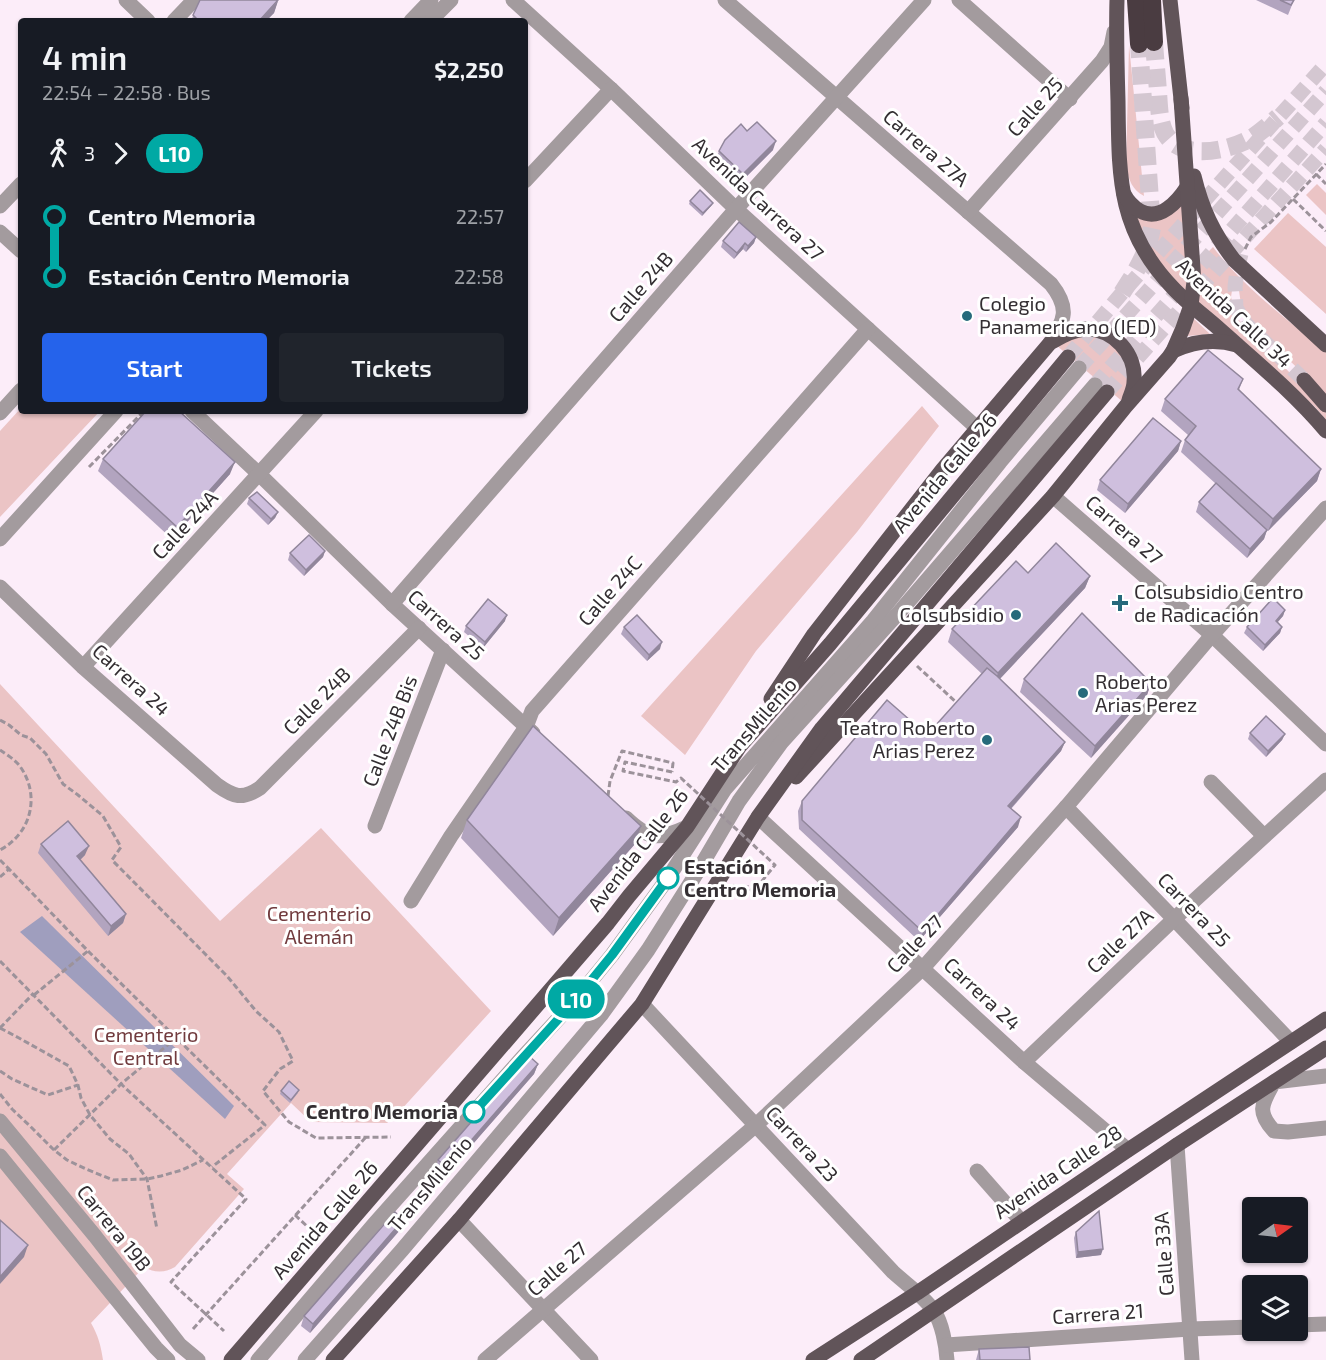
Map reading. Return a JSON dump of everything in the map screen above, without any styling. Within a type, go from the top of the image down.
[{"type":"highway","points":[[1136,0],[1147,43],[1152,0]]},
{"type":"main road","name":"Avenida Calle 34","points":[[1117,0],[1119,159],[1122,188],[1132,226],[1148,257],[1172,287],[1311,414],[1326,431]]},
{"type":"main road","name":"Avenida Calle 34","points":[[1170,0],[1191,165],[1206,216],[1215,234],[1234,260],[1326,345]]},
{"type":"main road","points":[[758,817],[831,741],[1053,495],[1173,351],[1184,328],[1191,305],[1194,269],[1181,99]]},
{"type":"main road","points":[[1122,188],[1126,199],[1132,206],[1144,213],[1153,214],[1163,211],[1179,200],[1187,187]]},
{"type":"main road","points":[[740,746],[814,634],[942,470],[1050,343],[1072,332],[1085,329],[1104,332],[1113,337],[1132,359],[1134,369],[1132,393],[1126,405]]},
{"type":"main road","points":[[1173,351],[1206,341],[1228,342],[1238,346]]},
{"type":"main road","name":"Avenida Calle 26","points":[[231,1360],[600,932],[687,827],[740,746],[1074,363]]},
{"type":"main road","points":[[1304,380],[1326,405]]},
{"type":"main road","points":[[333,1360],[459,1220],[642,1004],[758,817],[822,728],[1101,388]]},
{"type":"main road","name":"Avenida Calle 28","points":[[813,1360],[1326,1019]]},
{"type":"main road","points":[[861,1360],[1177,1145],[1326,1048]]},
{"type":"street","points":[[126,0],[145,18]]},
{"type":"street","points":[[177,18],[194,0]]},
{"type":"street","points":[[414,18],[431,0]]},
{"type":"street","points":[[433,18],[451,0]]},
{"type":"street","name":"Avenida Carrera 27","points":[[513,0],[611,89],[736,209],[977,428]]},
{"type":"street","name":"Carrera 27A","points":[[725,0],[1051,284],[1059,294],[1063,308],[1063,320],[1050,343]]},
{"type":"street","name":"Calle 24B","points":[[392,604],[736,209],[924,0]]},
{"type":"street","points":[[959,0],[1070,99]]},
{"type":"street","name":"Calle 25","points":[[968,212],[1102,61],[1111,47],[1116,20]]},
{"type":"street","points":[[528,178],[611,89]]},
{"type":"street","points":[[0,206],[18,187]]},
{"type":"street","points":[[0,232],[18,248]]},
{"type":"street","name":"Calle 24C","points":[[411,901],[451,836],[526,727],[532,711],[868,330]]},
{"type":"street","name":"TransMilenio","points":[[258,1360],[383,1214],[579,996],[668,878],[725,789],[873,621],[1000,462],[1074,363]]},
{"type":"street","name":"TransMilenio","points":[[305,1360],[402,1250],[601,1015],[648,950],[698,872],[739,801],[781,743],[1101,388]]},
{"type":"street","points":[[0,413],[18,393]]},
{"type":"street","points":[[0,539],[113,414]]},
{"type":"street","name":"Carrera 25","points":[[195,414],[392,604],[543,742]]},
{"type":"street","name":"Calle 24A","points":[[83,667],[313,414]]},
{"type":"street","name":"Carrera 27","points":[[1053,495],[1212,635],[1323,738]]},
{"type":"street","name":"Calle 27","points":[[485,1360],[756,1125],[923,968],[1066,807],[1212,635],[1326,508]]},
{"type":"street","name":"Carrera 24","points":[[0,587],[83,667],[217,785],[229,794],[240,796]]},
{"type":"street","name":"Calle 24B","points":[[240,796],[252,794],[260,788],[419,628]]},
{"type":"street","name":"Calle 24B Bis","points":[[375,826],[443,650]]},
{"type":"street","name":"Calle 27A","points":[[1024,1062],[1174,919],[1326,780]]},
{"type":"street","points":[[1211,782],[1264,836]]},
{"type":"street","points":[[607,801],[636,828],[649,836],[673,833],[687,827]]},
{"type":"street","name":"Carrera 25","points":[[1066,807],[1291,1042]]},
{"type":"street","name":"Carrera 24","points":[[758,817],[1024,1062],[1128,1150]]},
{"type":"street","name":"Carrera 23","points":[[642,1004],[893,1272],[934,1311]]},
{"type":"street","points":[[1322,1073],[1274,1082],[1265,1097],[1262,1109],[1264,1120],[1274,1131],[1288,1132],[1326,1128]]},
{"type":"street","name":"Carrera 19B","points":[[0,1121],[95,1236],[180,1345],[198,1360]]},
{"type":"street","name":"Calle 33A","points":[[1177,1145],[1192,1360]]},
{"type":"street","points":[[0,1156],[168,1360]]},
{"type":"street","points":[[977,1171],[1022,1222]]},
{"type":"street","points":[[459,1220],[591,1360]]},
{"type":"street","points":[[934,1311],[947,1352]]},
{"type":"street","points":[[1308,1325],[1326,1324]]},
{"type":"street","name":"Carrera 21","points":[[947,1352],[1190,1329],[1242,1327]]},
{"type":"path","points":[[1234,260],[1245,249],[1251,237],[1271,222],[1326,164]]},
{"type":"path","points":[[1316,174],[1326,184]]},
{"type":"path","points":[[1293,199],[1326,231]]},
{"type":"path","points":[[917,666],[960,705]]},
{"type":"path","points":[[0,720],[21,735],[30,738],[46,754],[63,784],[103,816],[121,847],[112,860],[227,976],[256,1011],[279,1032],[293,1061],[280,1069],[263,1091],[289,1122],[316,1138],[391,1137]]},
{"type":"path","points":[[0,750],[18,764],[30,788],[31,810],[24,829],[11,844],[0,850]]},
{"type":"path","points":[[607,801],[610,781],[622,751],[673,764],[672,772],[625,762],[623,771],[676,782],[681,778],[775,865],[753,892],[747,886]]},
{"type":"path","points":[[0,860],[88,951],[265,1125],[212,1167]]},
{"type":"path","points":[[0,877],[9,869]]},
{"type":"path","points":[[88,951],[33,995],[0,1028],[69,1066],[78,1084],[81,1098],[90,1114],[110,1138],[129,1154],[147,1179],[158,1229]]},
{"type":"path","points":[[0,961],[121,1084],[246,1199],[171,1282],[224,1331]]},
{"type":"path","points":[[54,1150],[121,1084],[176,1038]]},
{"type":"path","points":[[0,1071],[48,1095],[78,1084]]},
{"type":"path","points":[[0,1094],[12,1109],[67,1160],[113,1180],[147,1179],[182,1170],[203,1160]]},
{"type":"path","points":[[193,1329],[366,1137]]},
{"type":"path","points":[[295,1215],[310,1229]]},
{"type":"green space","points":[[1129,45],[1144,196],[1132,184],[1126,167]]},
{"type":"green space","points":[[1317,184],[1326,193],[1326,215],[1306,195]]},
{"type":"green space","points":[[1186,198],[1187,296],[1160,264],[1142,234],[1134,213]]},
{"type":"green space","points":[[1288,213],[1326,247],[1326,314],[1254,249]]},
{"type":"green space","points":[[1213,247],[1252,290],[1326,352],[1326,398],[1250,323],[1242,311],[1238,284],[1233,284],[1231,297],[1236,317],[1320,404],[1326,411],[1326,420],[1315,407],[1237,335],[1197,302],[1196,264]]},
{"type":"green space","points":[[1193,318],[1210,334],[1187,336]]},
{"type":"green space","points":[[1092,335],[1111,341],[1130,371],[1123,402],[1056,345],[1067,339]]},
{"type":"green space","points":[[922,406],[939,426],[857,532],[756,651],[685,755],[641,716]]},
{"type":"green space","points":[[18,411],[18,414],[97,414],[0,517],[0,431]]},
{"type":"green space","name":"Cementerio Central","points":[[0,684],[220,921],[321,828],[491,1011],[387,1123],[311,1122],[291,1103],[227,1174],[244,1189],[175,1267],[160,1272],[144,1267],[91,1323],[99,1341],[103,1360],[0,1360]]},
{"type":"water","points":[[42,916],[234,1106],[225,1119],[20,932]]},
{"type":"building","points":[[200,0],[278,0],[262,18],[196,18],[193,15]]},
{"type":"building","points":[[1280,0],[1294,0],[1291,5]]},
{"type":"building","points":[[757,122],[776,141],[743,174],[719,151],[725,140],[741,124],[747,131]]},
{"type":"building","points":[[700,190],[713,203],[703,213],[690,201]]},
{"type":"building","points":[[739,222],[756,237],[748,246],[745,243],[737,253],[723,241]]},
{"type":"building","points":[[1208,350],[1243,379],[1238,389],[1321,469],[1273,519],[1185,440],[1196,426],[1165,399]]},
{"type":"building","points":[[143,414],[182,414],[235,462],[177,527],[103,459]]},
{"type":"building","points":[[1153,418],[1181,441],[1128,504],[1100,480]]},
{"type":"building","points":[[1216,483],[1267,530],[1250,549],[1199,502]]},
{"type":"building","points":[[257,492],[278,512],[271,519],[249,498]]},
{"type":"building","points":[[309,535],[325,551],[306,570],[290,553]]},
{"type":"building","name":"Colsubsidio","points":[[1056,543],[1090,576],[998,673],[952,629],[1016,561],[1028,573]]},
{"type":"building","points":[[1273,598],[1285,610],[1276,621],[1282,627],[1265,645],[1247,627]]},
{"type":"building","points":[[488,599],[507,615],[485,642],[466,626]]},
{"type":"building","name":"Roberto Arias Perez","points":[[1082,613],[1151,683],[1095,746],[1024,679]]},
{"type":"building","points":[[637,615],[662,642],[649,655],[624,627]]},
{"type":"building","points":[[987,668],[1065,742],[1008,806],[1021,817],[923,932],[802,820],[802,801],[887,700],[927,735]]},
{"type":"building","points":[[1266,716],[1285,734],[1268,751],[1250,733]]},
{"type":"building","points":[[533,726],[641,826],[559,918],[467,820]]},
{"type":"building","points":[[68,821],[89,846],[77,856],[126,914],[111,926],[41,844]]},
{"type":"building","points":[[529,1056],[538,1064],[447,1168],[438,1160]]},
{"type":"building","points":[[289,1081],[299,1090],[291,1100],[281,1091]]},
{"type":"building","points":[[1099,1211],[1103,1249],[1078,1252],[1076,1232]]},
{"type":"building","points":[[395,1212],[403,1220],[313,1324],[304,1316]]},
{"type":"building","points":[[0,1220],[28,1245],[0,1277]]},
{"type":"building","points":[[1029,1347],[1030,1360],[980,1360],[979,1349]]},
{"type":"tunnel","points":[[1154,42],[1160,118],[1165,133],[1172,142],[1194,151],[1219,150],[1253,137],[1278,117]]},
{"type":"tunnel","points":[[1122,293],[1144,255],[1152,228],[1139,44]]},
{"type":"tunnel","points":[[1068,357],[1326,64]]},
{"type":"tunnel","points":[[1079,368],[1326,91]]},
{"type":"tunnel","points":[[1095,385],[1326,123]]},
{"type":"tunnel","points":[[1107,392],[1326,149]]},
{"type":"tunnel","points":[[1241,254],[1235,287],[1236,308],[1246,324],[1304,380]]},
{"type":"bus line","name":"L10","points":[[474,1112],[572,1004],[612,955],[668,878]]},
{"type":"place","name":"Colegio Panamericano (IED)","points":[[967,316]]},
{"type":"place","name":"Colsubsidio Centro de Radicación","points":[[1120,603]]},
{"type":"place","name":"Colsubsidio","points":[[1016,615]]},
{"type":"place","name":"Roberto Arias Perez","points":[[1083,693]]},
{"type":"place","name":"Teatro Roberto Arias Perez","points":[[987,740]]},
{"type":"place","name":"Estación Centro Memoria","points":[[668,878]]},
{"type":"place","name":"Centro Memoria","points":[[474,1112]]},
{"type":"park label","name":"Cementerio Alemán","points":[[319,926]]}]
